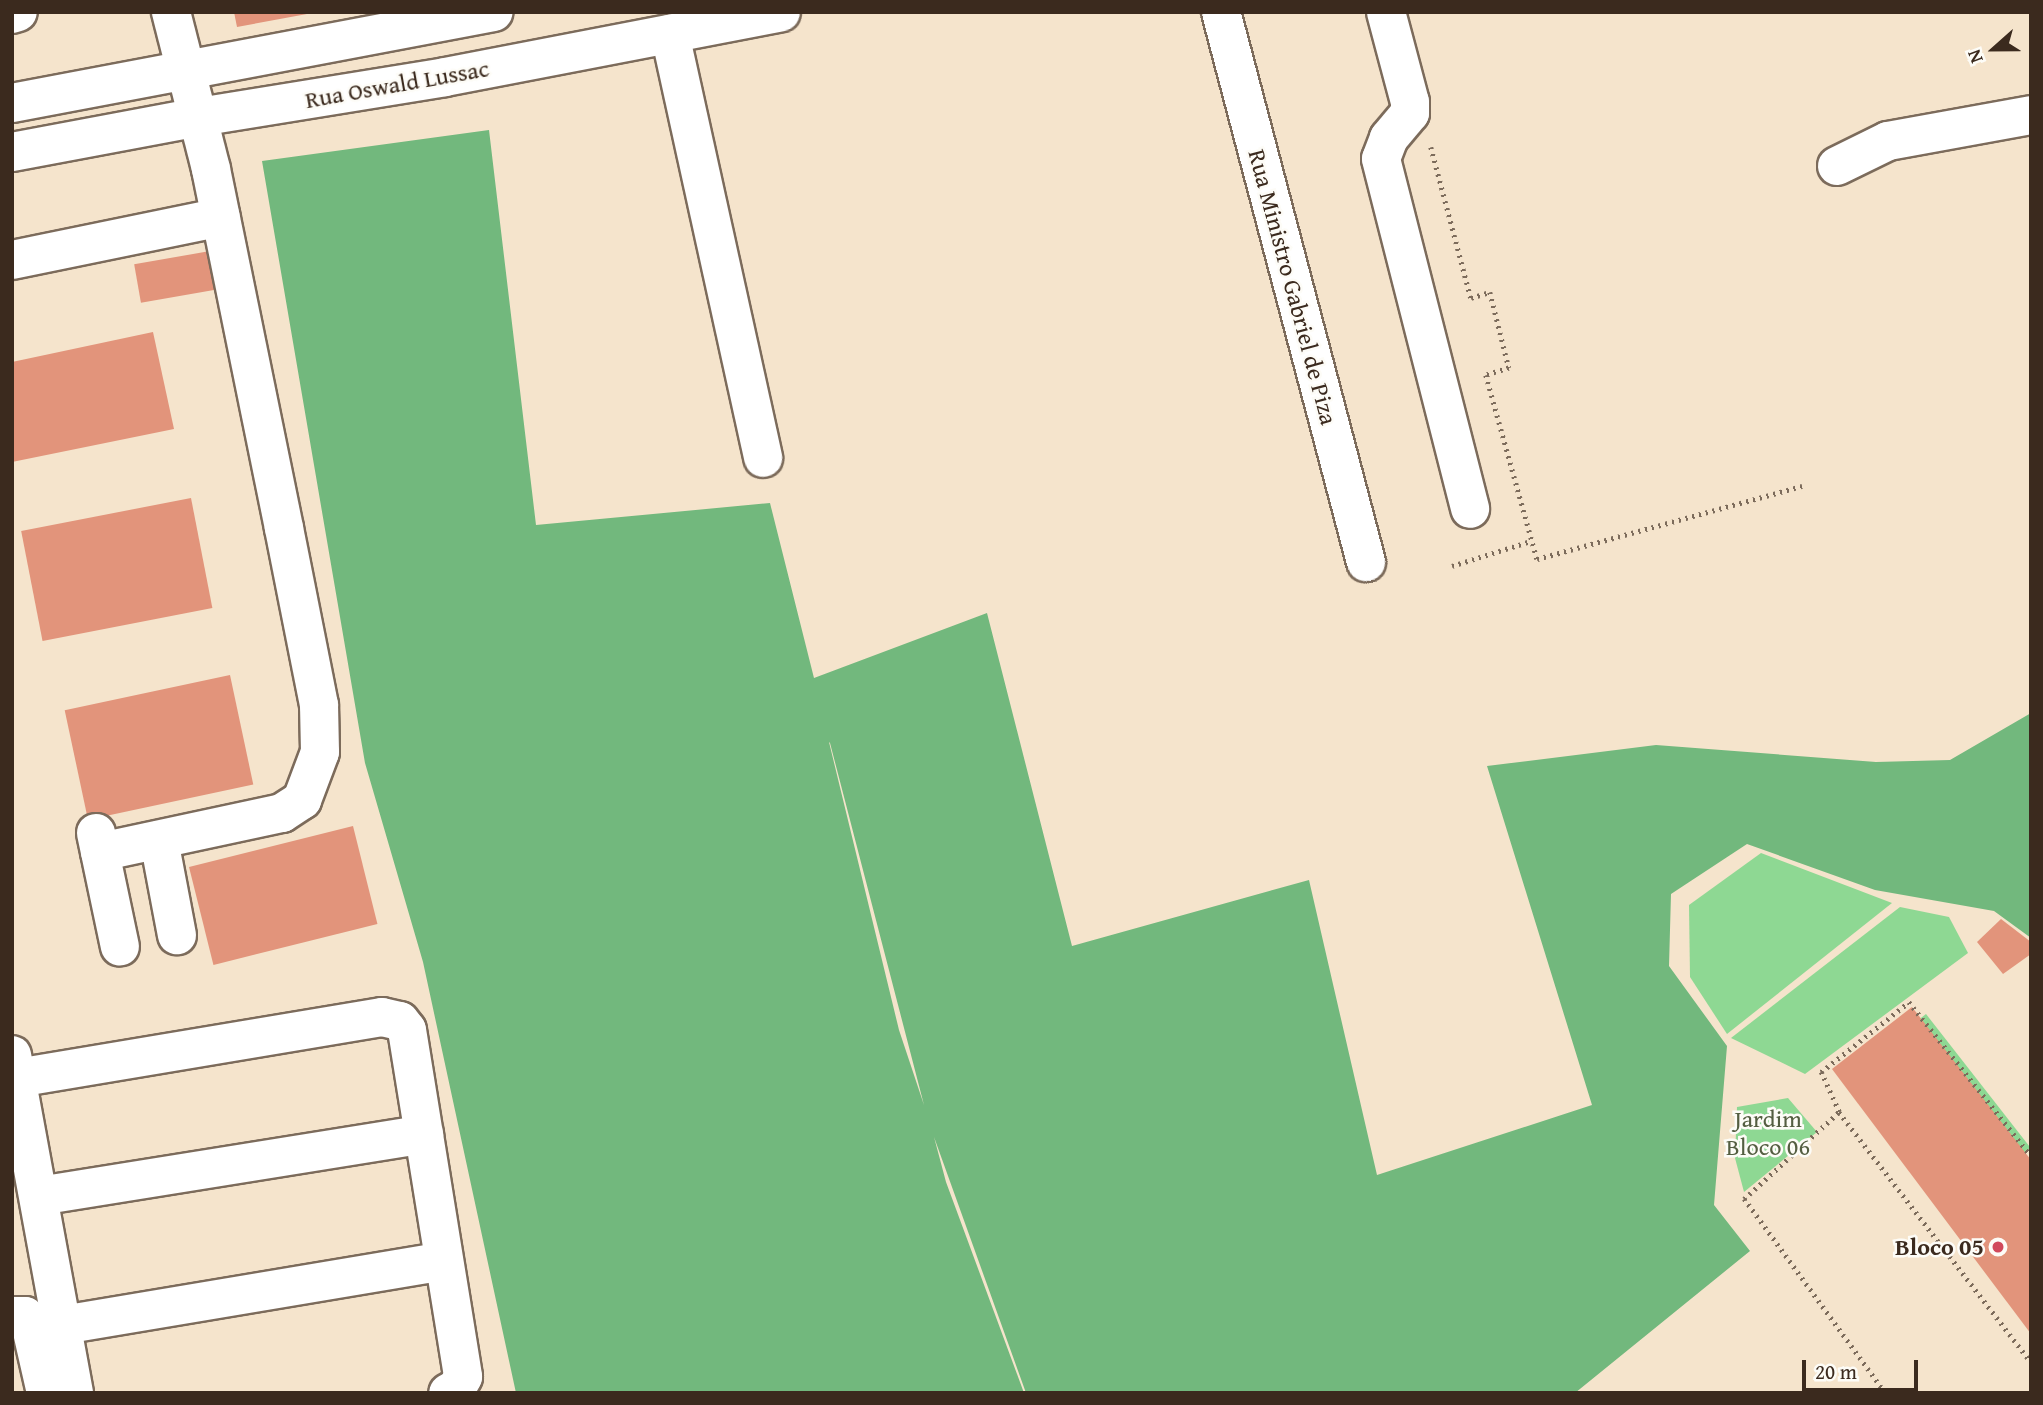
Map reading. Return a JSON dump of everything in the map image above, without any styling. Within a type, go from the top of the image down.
[{"type":"street","points":[[12,14],[18,12]]},
{"type":"street","points":[[120,947],[98,842],[159,840],[282,813],[302,800],[320,752],[319,705],[221,217],[199,117],[171,12]]},
{"type":"street","points":[[12,103],[493,12]]},
{"type":"street","name":"Rua Oswald Lussac","points":[[12,152],[199,117],[445,77],[644,29],[781,12]]},
{"type":"street","name":"Rua Ministro Gabriel de Piza","points":[[1221,12],[1366,562]]},
{"type":"street","points":[[1386,12],[1406,81],[1410,113],[1389,138],[1381,159],[1471,509]]},
{"type":"street","points":[[644,29],[763,458]]},
{"type":"street","points":[[120,83],[126,130]]},
{"type":"street","points":[[1837,166],[1888,141],[2031,115]]},
{"type":"street","points":[[12,260],[221,217]]},
{"type":"street","points":[[159,840],[177,935]]},
{"type":"street","points":[[74,1393],[15,1067],[391,1017],[400,1021],[407,1030],[463,1377],[457,1388],[448,1393]]},
{"type":"street","points":[[39,1196],[424,1134]]},
{"type":"street","points":[[62,1325],[444,1261]]},
{"type":"street","points":[[12,1316],[24,1316],[31,1327],[46,1393]]},
{"type":"path","points":[[1410,113],[1424,121],[1471,298],[1490,292],[1509,368],[1486,375],[1537,559],[1802,486]]},
{"type":"path","points":[[1452,566],[1531,541]]},
{"type":"path","points":[[2031,1156],[1909,1002],[1821,1072],[1839,1112],[2031,1362]]},
{"type":"path","points":[[1839,1112],[1744,1199],[1885,1393]]},
{"type":"green space","points":[[489,130],[536,525],[770,503],[814,678],[987,613],[1072,946],[1309,880],[1377,1175],[1592,1105],[1487,766],[1656,745],[1876,762],[1950,760],[2031,713],[2031,938],[1994,911],[1875,890],[1747,844],[1671,894],[1669,966],[1727,1046],[1714,1205],[1750,1251],[1575,1393],[1026,1393],[934,1137],[946,1182],[1024,1393],[516,1393],[423,962],[365,763],[262,161]],"holes":[[[830,743],[924,1105],[899,1030]]]},
{"type":"green space","points":[[1761,853],[1892,903],[1727,1034],[1690,977],[1689,905]]},
{"type":"green space","points":[[1900,907],[1949,917],[1968,953],[1805,1074],[1731,1038]]},
{"type":"green space","points":[[1926,1014],[2031,1148],[2024,1153],[1920,1019]]},
{"type":"green space","name":"Jardim Bloco 06","points":[[1788,1098],[1817,1132],[1744,1192],[1735,1158],[1737,1107]]},
{"type":"building","points":[[234,12],[307,12],[307,14],[237,27]]},
{"type":"building","points":[[210,251],[217,289],[141,303],[134,264]]},
{"type":"building","points":[[153,332],[174,429],[12,462],[12,362]]},
{"type":"building","points":[[191,498],[212,608],[43,641],[21,531]]},
{"type":"building","points":[[230,675],[253,785],[88,820],[65,710]]},
{"type":"building","points":[[353,826],[377,924],[213,965],[189,867]]},
{"type":"building","points":[[2001,919],[2031,942],[2031,954],[2003,974],[1977,942]]},
{"type":"building","name":"Bloco 05","points":[[1912,1007],[2031,1160],[2031,1334],[1832,1069]]},
{"type":"place","name":"Bloco 05","points":[[1998,1247]]}]
